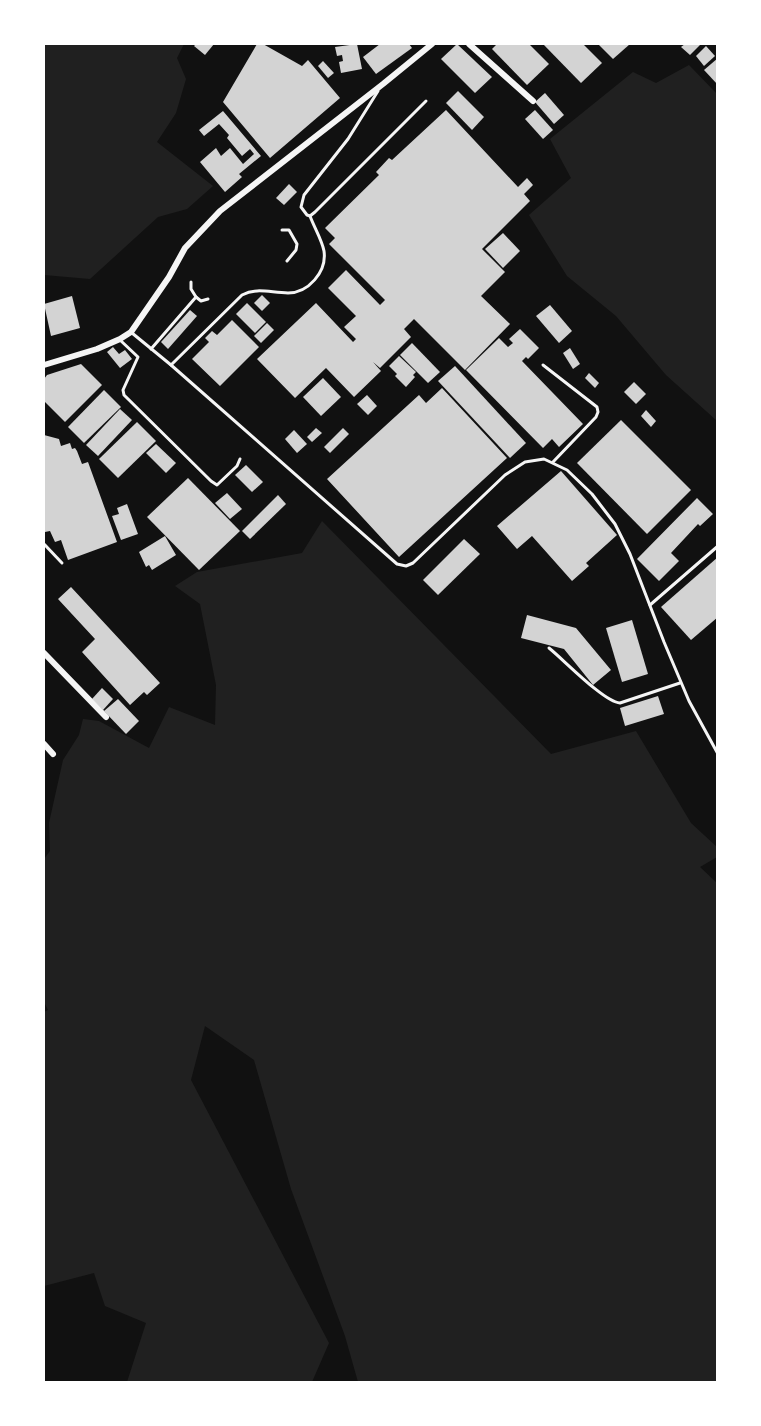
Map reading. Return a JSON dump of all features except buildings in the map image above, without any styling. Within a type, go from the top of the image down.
[{"type":"street","points":[[44,365],[97,349],[130,332],[169,277],[185,248],[220,211],[432,44]]},
{"type":"street","points":[[469,44],[533,101]]},
{"type":"street","points":[[44,653],[106,717]]},
{"type":"street","points":[[44,744],[53,754]]},
{"type":"lane","points":[[171,365],[242,295],[255,290],[290,293],[307,287],[318,276],[323,264],[324,251],[310,216],[304,213],[301,207],[304,195],[348,139],[383,84]]},
{"type":"lane","points":[[310,216],[426,101]]},
{"type":"lane","points":[[282,230],[288,230],[296,239],[297,244],[296,250],[287,261]]},
{"type":"lane","points":[[191,282],[191,289],[196,297],[201,301],[208,299]]},
{"type":"lane","points":[[151,349],[196,297]]},
{"type":"lane","points":[[130,332],[171,365],[397,564],[406,566],[413,563],[505,474],[525,462],[544,459],[567,470],[592,494],[615,524],[630,554],[681,683],[717,754]]},
{"type":"lane","points":[[120,339],[138,357],[123,393],[211,482],[217,485],[237,466],[240,459]]},
{"type":"lane","points":[[543,364],[597,406],[598,412],[597,417],[552,463]]},
{"type":"lane","points":[[44,544],[62,563]]},
{"type":"lane","points":[[650,605],[717,546]]},
{"type":"lane","points":[[549,648],[602,695],[614,702],[620,703],[681,683]]},
{"type":"shaded area","points":[[44,44],[184,44],[177,58],[186,79],[176,113],[157,142],[213,186],[187,209],[158,217],[90,279],[44,275]]},
{"type":"shaded area","points":[[689,65],[717,94],[717,427],[716,420],[666,375],[616,316],[567,276],[529,215],[571,178],[550,139],[633,72],[656,83]]},
{"type":"shaded area","points":[[322,521],[551,754],[636,731],[691,823],[717,847],[717,857],[700,867],[718,884],[717,1382],[358,1382],[345,1336],[291,1189],[254,1060],[205,1026],[191,1080],[329,1343],[312,1382],[127,1382],[146,1323],[105,1306],[94,1273],[44,1286],[44,1012],[48,1010],[44,1002],[44,859],[50,851],[49,823],[63,760],[79,735],[83,719],[99,721],[149,748],[169,707],[215,725],[216,685],[200,604],[175,586],[197,572],[302,553]]}]
